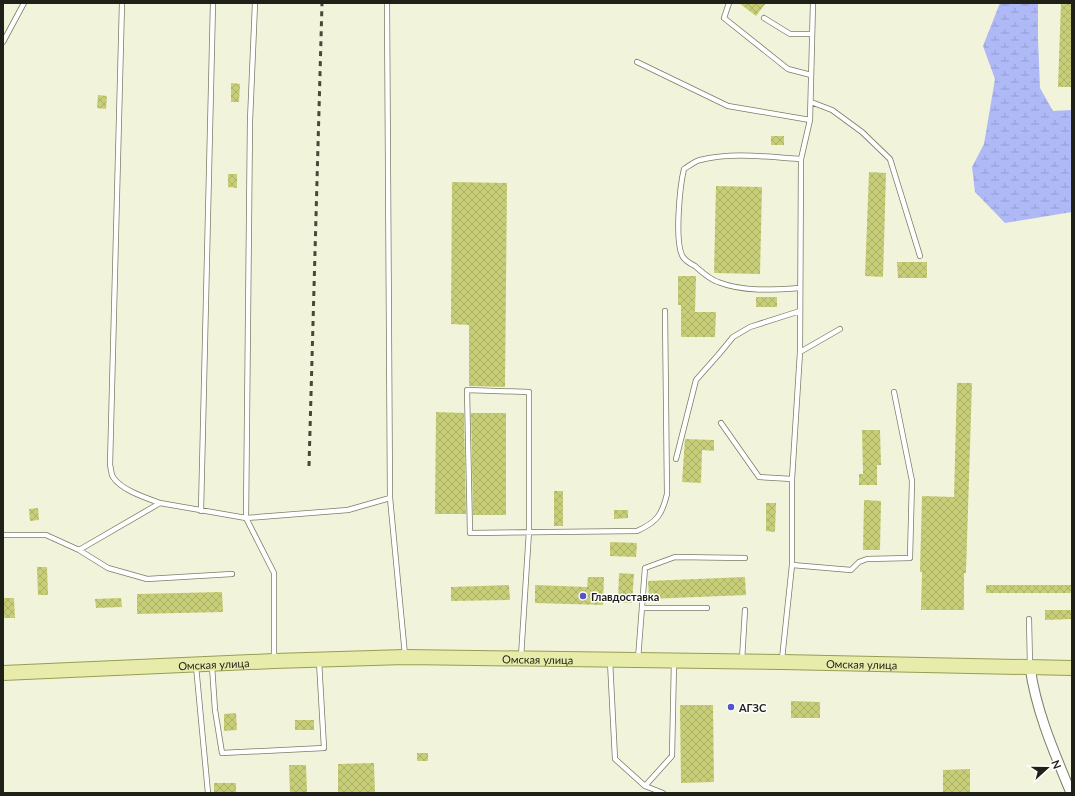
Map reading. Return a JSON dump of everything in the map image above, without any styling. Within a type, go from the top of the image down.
[{"type":"main road","name":"Омская улица","points":[[3,673],[274,661],[405,657],[742,661],[1072,668]]},
{"type":"street","points":[[1030,667],[1033,689],[1040,712],[1071,793]]},
{"type":"lane","points":[[3,42],[24,3]]},
{"type":"lane","points":[[122,3],[110,465],[112,476],[118,483],[139,495],[160,503],[246,518],[348,510],[390,498]]},
{"type":"lane","points":[[201,511],[213,3]]},
{"type":"lane","points":[[255,3],[250,121],[246,518],[274,573],[274,661]]},
{"type":"lane","points":[[387,3],[390,498],[405,657]]},
{"type":"lane","points":[[729,3],[724,18],[788,69],[811,75]]},
{"type":"lane","points":[[782,662],[792,565],[792,479],[800,352],[801,159],[810,120],[813,3]]},
{"type":"lane","points":[[764,18],[790,34],[812,34]]},
{"type":"lane","points":[[637,62],[728,106],[810,120]]},
{"type":"lane","points":[[811,102],[832,110],[862,132],[890,160],[920,256]]},
{"type":"lane","points":[[800,288],[737,288],[716,282],[683,257],[678,240],[681,182],[684,169],[699,160],[724,156],[750,155],[801,159]]},
{"type":"lane","points":[[520,658],[529,531],[529,392],[467,390],[470,533],[529,531],[637,531],[651,525],[659,515],[664,507],[666,494],[665,311]]},
{"type":"lane","points":[[676,459],[696,380],[733,337],[750,327],[800,311]]},
{"type":"lane","points":[[800,352],[840,329]]},
{"type":"lane","points":[[792,565],[852,570],[859,562],[867,559],[910,558],[912,481],[894,392]]},
{"type":"lane","points":[[721,423],[759,477],[792,479]]},
{"type":"lane","points":[[79,550],[160,503]]},
{"type":"lane","points":[[3,535],[46,535],[79,550],[108,568],[146,579],[232,574]]},
{"type":"lane","points":[[638,660],[645,568],[675,557],[745,558]]},
{"type":"lane","points":[[642,608],[707,608]]},
{"type":"lane","points":[[742,661],[745,610]]},
{"type":"lane","points":[[1029,619],[1030,667]]},
{"type":"lane","points":[[212,664],[215,710],[222,753],[324,748],[319,660]]},
{"type":"lane","points":[[610,660],[615,759],[645,786],[663,793]]},
{"type":"lane","points":[[645,786],[672,756],[674,661]]},
{"type":"lane","points":[[196,665],[208,793]]},
{"type":"green space","points":[[1000,3],[1038,3],[1040,88],[1053,111],[1072,110],[1072,212],[1005,223],[975,192],[972,167],[984,144],[995,79],[983,46]]},
{"type":"building","points":[[739,3],[766,3],[756,16]]},
{"type":"building","points":[[1061,3],[1072,3],[1072,87],[1058,87]]},
{"type":"building","points":[[231,83],[240,84],[239,102],[231,102]]},
{"type":"building","points":[[98,95],[107,96],[106,109],[97,108]]},
{"type":"building","points":[[771,136],[784,136],[784,145],[771,145]]},
{"type":"building","points":[[869,172],[886,173],[883,277],[865,276]]},
{"type":"building","points":[[228,174],[237,174],[237,188],[228,187]]},
{"type":"building","points":[[452,182],[507,183],[505,387],[469,386],[469,325],[451,324]]},
{"type":"building","points":[[716,186],[762,187],[760,274],[714,273]]},
{"type":"building","points":[[897,262],[927,262],[927,278],[898,278]]},
{"type":"building","points":[[678,276],[696,276],[695,312],[716,312],[715,337],[681,337],[681,305],[678,305]]},
{"type":"building","points":[[756,297],[777,297],[777,307],[756,307]]},
{"type":"building","points":[[957,383],[972,383],[966,573],[964,573],[964,610],[921,610],[922,572],[920,572],[922,496],[954,497]]},
{"type":"building","points":[[436,412],[464,413],[466,514],[435,514]]},
{"type":"building","points":[[471,413],[506,413],[506,515],[473,515]]},
{"type":"building","points":[[862,430],[880,430],[881,465],[877,465],[877,485],[859,485],[859,474],[863,474]]},
{"type":"building","points":[[685,439],[714,440],[714,451],[702,450],[701,483],[682,482]]},
{"type":"building","points":[[554,491],[563,491],[563,526],[554,526]]},
{"type":"building","points":[[864,500],[881,501],[880,550],[863,550]]},
{"type":"building","points":[[766,503],[776,503],[775,532],[766,531]]},
{"type":"building","points":[[38,508],[39,520],[30,521],[29,509]]},
{"type":"building","points":[[614,510],[628,510],[628,518],[614,519]]},
{"type":"building","points":[[610,542],[637,543],[636,557],[610,556]]},
{"type":"building","points":[[37,567],[47,567],[48,595],[38,595]]},
{"type":"building","points":[[619,573],[634,574],[632,603],[618,602]]},
{"type":"building","points":[[588,577],[604,577],[603,605],[535,603],[535,585],[587,587]]},
{"type":"building","points":[[745,577],[746,595],[649,599],[648,581]]},
{"type":"building","points":[[509,585],[510,600],[451,601],[451,587]]},
{"type":"building","points":[[986,585],[1072,585],[1072,593],[986,593]]},
{"type":"building","points":[[222,592],[223,612],[137,614],[137,594]]},
{"type":"building","points":[[3,598],[14,598],[15,618],[3,618]]},
{"type":"building","points":[[121,598],[122,607],[96,608],[95,599]]},
{"type":"building","points":[[1045,610],[1072,610],[1072,619],[1045,620]]},
{"type":"building","points":[[791,701],[820,702],[820,718],[791,718]]},
{"type":"building","points":[[680,705],[713,705],[714,782],[681,783]]},
{"type":"building","points":[[236,713],[237,730],[224,731],[224,714]]},
{"type":"building","points":[[295,720],[314,720],[314,730],[295,730]]},
{"type":"building","points":[[417,753],[428,753],[428,761],[417,761]]},
{"type":"building","points":[[374,763],[375,793],[338,793],[338,764]]},
{"type":"building","points":[[289,765],[306,765],[307,793],[290,793]]},
{"type":"building","points":[[970,769],[970,793],[943,793],[943,770]]},
{"type":"building","points":[[214,783],[236,783],[236,793],[214,793]]},
{"type":"railway","points":[[309,466],[322,3]]},
{"type":"place","name":"Главдоставка","points":[[583,596]]},
{"type":"place","name":"АГЗС","points":[[731,707]]}]
